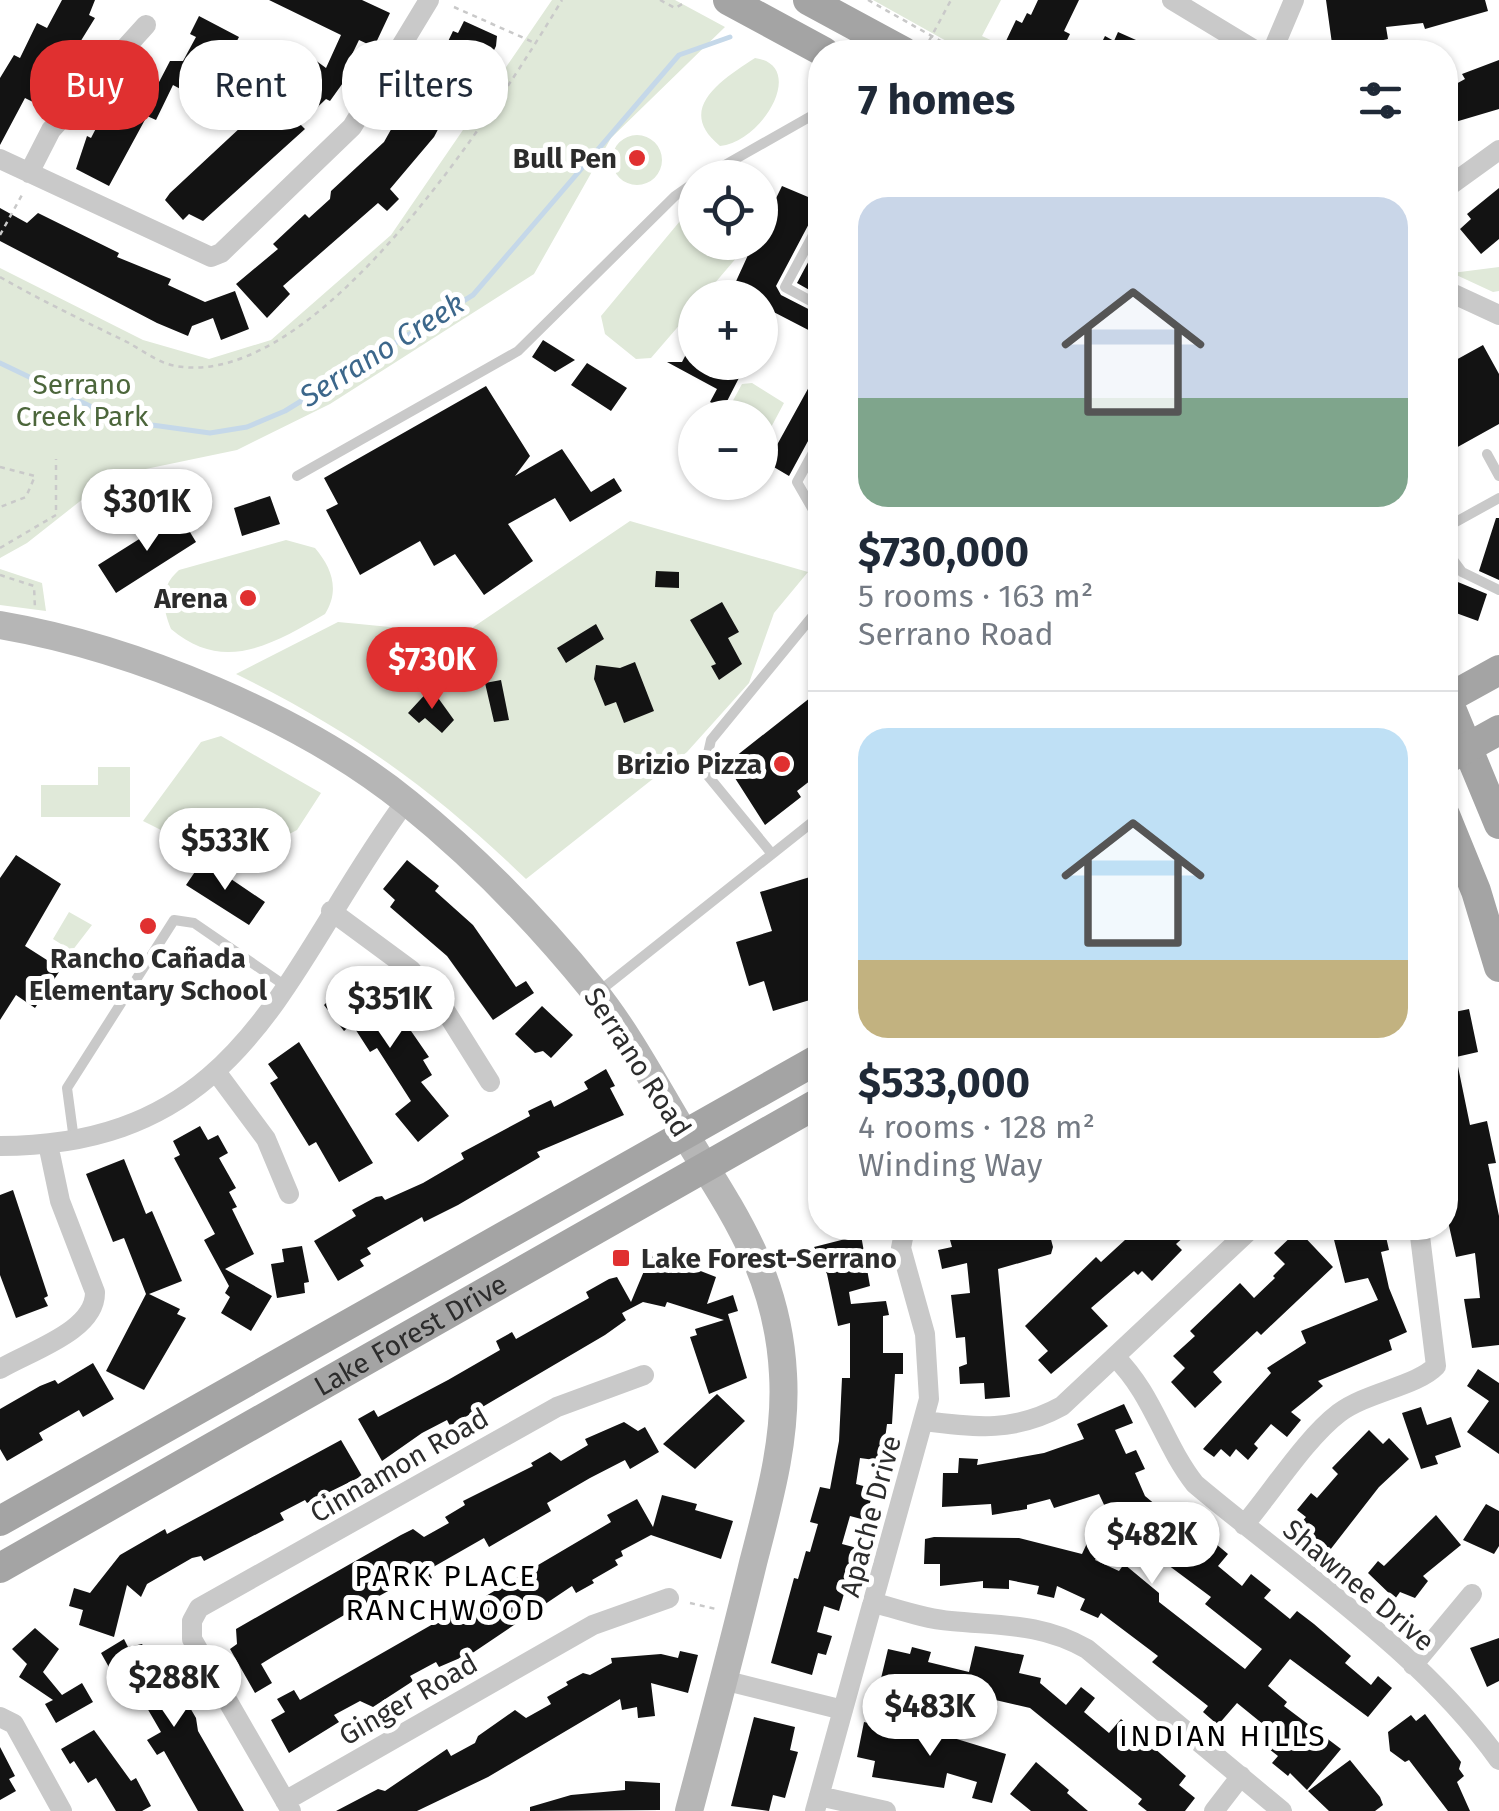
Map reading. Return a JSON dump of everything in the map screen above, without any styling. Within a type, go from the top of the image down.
[{"type":"main road","points":[[728,0],[808,43]]},
{"type":"main road","points":[[808,0],[865,40]]},
{"type":"main road","points":[[1458,692],[1499,670]]},
{"type":"main road","points":[[1458,753],[1499,730]]},
{"type":"main road","points":[[1458,757],[1499,824]]},
{"type":"main road","points":[[1458,846],[1499,967]]},
{"type":"main road","name":"Lake Forest Drive","points":[[0,1521],[808,1065]]},
{"type":"main road","name":"Lake Forest Drive","points":[[0,1568],[708,1170],[808,1109]]},
{"type":"street","points":[[0,159],[27,182],[211,258],[222,253],[352,127],[429,0]]},
{"type":"street","points":[[1172,0],[1238,40]]},
{"type":"street","points":[[1277,40],[1294,0]]},
{"type":"street","points":[[27,182],[51,130],[146,25]]},
{"type":"street","points":[[1458,180],[1499,150]]},
{"type":"street","points":[[1458,296],[1499,315]]},
{"type":"street","name":"Serrano Road","points":[[0,625],[32,630],[184,678],[268,718],[406,801],[490,876],[596,994],[708,1170],[763,1268],[773,1301],[784,1375],[778,1457],[689,1811]]},
{"type":"street","points":[[0,1146],[74,1140],[141,1120],[217,1073],[249,1041],[288,987],[331,911],[406,801]]},
{"type":"street","points":[[331,911],[411,970],[443,1007],[490,1082]]},
{"type":"street","points":[[217,1073],[266,1138],[289,1194]]},
{"type":"street","points":[[0,1369],[82,1324],[95,1308],[95,1292],[60,1201],[48,1144]]},
{"type":"street","name":"Apache Drive","points":[[817,1804],[925,1421],[928,1355],[902,1240]]},
{"type":"street","points":[[925,1421],[992,1428],[1028,1422],[1062,1406],[1239,1240]]},
{"type":"street","points":[[1244,1525],[1335,1416],[1360,1399],[1418,1378],[1436,1366],[1420,1240]]},
{"type":"street","name":"Shawnee Drive","points":[[1115,1357],[1143,1387],[1180,1466],[1195,1484],[1413,1665],[1460,1708],[1499,1760]]},
{"type":"street","name":"Cinnamon Road","points":[[288,1806],[192,1639],[192,1621],[199,1608],[557,1407],[644,1375]]},
{"type":"street","points":[[1413,1665],[1472,1594]]},
{"type":"street","name":"Ginger Road","points":[[288,1806],[593,1625],[669,1598]]},
{"type":"street","points":[[875,1603],[950,1621],[1032,1626],[1066,1637],[1086,1648],[1282,1811]]},
{"type":"street","points":[[724,1680],[843,1710]]},
{"type":"street","points":[[0,1717],[14,1724],[62,1811]]},
{"type":"street","points":[[1214,1811],[1241,1776]]},
{"type":"street","points":[[817,1804],[886,1811]]},
{"type":"lane","points":[[734,160],[808,118]]},
{"type":"lane","points":[[297,476],[518,351],[678,194]]},
{"type":"lane","points":[[808,244],[785,287],[808,299]]},
{"type":"lane","points":[[1487,454],[1499,476]]},
{"type":"lane","points":[[808,462],[797,482],[808,501]]},
{"type":"lane","points":[[1458,521],[1499,498]]},
{"type":"lane","points":[[1458,567],[1499,590]]},
{"type":"lane","points":[[772,854],[704,771],[711,740],[808,622]]},
{"type":"lane","points":[[596,994],[808,826]]},
{"type":"lane","points":[[74,1140],[67,1088],[174,920],[194,923],[288,987]]},
{"type":"path","points":[[0,278],[174,366],[220,367],[267,351],[384,247],[460,160],[562,0]]},
{"type":"path","points":[[660,0],[675,8],[684,3]]},
{"type":"path","points":[[868,0],[939,40]]},
{"type":"path","points":[[926,40],[951,0]]},
{"type":"path","points":[[454,7],[536,44]]},
{"type":"path","points":[[0,235],[27,182]]},
{"type":"path","points":[[0,548],[56,515],[56,458]]},
{"type":"path","points":[[0,467],[35,476],[26,497],[0,507]]},
{"type":"path","points":[[0,575],[34,586],[32,630]]},
{"type":"path","points":[[669,1598],[740,1616]]},
{"type":"green space","name":"Serrano Creek Park","points":[[552,0],[675,0],[725,27],[611,138],[534,274],[330,404],[237,450],[112,476],[27,543],[0,558],[0,268],[143,340],[209,359],[271,340],[391,235],[463,130],[508,130],[508,64]]},
{"type":"green space","points":[[873,0],[1001,0],[982,36],[990,40],[945,40]]},
{"type":"green space","points":[[755,58],[770,64],[778,74],[774,103],[751,131],[720,146],[707,132],[702,107],[718,85]]},
{"type":"green space","name":"Bull Pen","points":[[637,135],[655,142],[662,160],[655,178],[637,185],[619,178],[612,160],[619,142]]},
{"type":"green space","points":[[678,223],[678,260],[735,260],[717,280],[678,280],[678,327],[651,358],[636,359],[605,334],[601,316]]},
{"type":"green space","points":[[1499,267],[1499,291],[1493,292],[1458,276],[1458,272]]},
{"type":"green space","points":[[752,383],[784,403],[778,414],[778,400],[733,400],[742,384]]},
{"type":"green space","points":[[630,521],[808,572],[774,613],[749,683],[687,752],[526,879],[390,764],[318,718],[236,674],[338,622],[463,634]]},
{"type":"green space","name":"Arena","points":[[286,540],[315,548],[326,563],[333,588],[325,614],[267,644],[229,652],[191,643],[171,629],[164,598],[168,584],[179,570]]},
{"type":"green space","points":[[0,569],[42,583],[46,611],[0,605]]},
{"type":"green space","points":[[221,736],[321,793],[297,830],[258,850],[213,856],[143,821],[201,742]]},
{"type":"green space","points":[[98,767],[130,767],[130,817],[41,817],[41,785],[98,785]]},
{"type":"green space","points":[[69,912],[92,925],[72,951],[53,939]]},
{"type":"building","points":[[62,0],[95,0],[89,15],[95,18],[81,40],[30,40],[30,100],[25,98],[0,145],[0,78],[14,55],[20,58],[37,23],[47,28]]},
{"type":"building","points":[[269,0],[362,0],[390,13],[377,40],[342,40],[342,84],[330,101],[322,103],[322,65],[326,68],[341,35]]},
{"type":"building","points":[[1038,0],[1079,0],[1064,31],[1070,34],[1067,40],[1006,40],[1016,20],[1022,23],[1027,13],[1031,15]]},
{"type":"building","points":[[1326,0],[1485,0],[1488,11],[1425,29],[1423,23],[1386,27],[1388,39],[1383,40],[1331,40]]},
{"type":"building","points":[[199,16],[239,37],[194,40],[196,37],[190,34]]},
{"type":"building","points":[[464,21],[497,36],[497,40],[449,40],[453,31],[458,33]]},
{"type":"building","points":[[1118,32],[1136,40],[1114,40]]},
{"type":"building","points":[[1499,60],[1499,109],[1458,121],[1458,83],[1465,79],[1462,74]]},
{"type":"building","points":[[170,61],[179,61],[179,88],[173,85],[159,114],[159,82]]},
{"type":"building","points":[[95,130],[139,130],[109,186],[76,169],[87,136],[91,138]]},
{"type":"building","points":[[238,130],[304,130],[203,221],[189,214],[183,220],[165,200]]},
{"type":"building","points":[[391,130],[438,130],[390,189],[399,199],[387,211],[378,203],[283,286],[290,294],[267,318],[236,284],[278,249],[273,244],[305,214],[309,218],[330,199],[331,191],[384,142]]},
{"type":"building","points":[[782,186],[808,197],[808,226],[778,282],[737,280],[746,260],[778,260],[778,194]]},
{"type":"building","points":[[1499,188],[1499,239],[1481,254],[1460,229],[1471,219],[1467,214]]},
{"type":"building","points":[[0,208],[27,223],[38,213],[119,253],[117,257],[171,279],[168,285],[205,302],[235,291],[249,329],[221,340],[213,318],[192,326],[188,336],[157,323],[0,241]]},
{"type":"building","points":[[808,262],[808,289],[797,283]]},
{"type":"building","points":[[778,290],[808,309],[808,330],[778,314]]},
{"type":"building","points":[[543,340],[575,360],[555,372],[532,357]]},
{"type":"building","points":[[1483,345],[1499,374],[1499,424],[1458,447],[1458,359]]},
{"type":"building","points":[[587,363],[627,388],[611,411],[571,385]]},
{"type":"building","points":[[700,380],[738,380],[728,400],[711,400],[717,389]]},
{"type":"building","points":[[486,386],[530,456],[515,476],[562,449],[591,492],[614,478],[622,491],[570,522],[555,498],[508,524],[533,561],[484,595],[455,554],[434,566],[420,541],[360,575],[326,510],[338,504],[324,478]]},
{"type":"building","points":[[808,389],[808,441],[789,476],[778,470],[778,443]]},
{"type":"building","points":[[270,496],[280,524],[242,536],[234,508]]},
{"type":"building","points":[[179,514],[196,542],[116,593],[98,565]]},
{"type":"building","points":[[1499,518],[1499,580],[1479,571]]},
{"type":"building","points":[[656,571],[679,572],[679,588],[655,587]]},
{"type":"building","points":[[1458,582],[1487,594],[1478,621],[1458,614]]},
{"type":"building","points":[[722,602],[739,632],[728,638],[742,664],[719,680],[711,666],[716,664],[690,620]]},
{"type":"building","points":[[596,624],[604,639],[566,663],[557,648]]},
{"type":"building","points":[[635,662],[654,711],[624,723],[616,702],[605,706],[594,679],[596,665],[620,668]]},
{"type":"building","points":[[501,680],[509,720],[494,722],[485,683]]},
{"type":"building","points":[[431,688],[454,720],[442,733],[425,718],[419,723],[408,713]]},
{"type":"building","points":[[808,699],[808,782],[797,791],[801,797],[765,825],[726,764]]},
{"type":"building","points":[[16,855],[61,884],[25,946],[61,969],[35,1008],[16,995],[0,1020],[0,878]]},
{"type":"building","points":[[203,860],[265,902],[249,925],[186,885]]},
{"type":"building","points":[[407,860],[439,886],[435,891],[473,925],[516,987],[526,981],[534,993],[493,1020],[447,956],[390,907],[395,900],[383,889]]},
{"type":"building","points":[[808,878],[808,1001],[773,1011],[764,981],[749,986],[736,942],[772,931],[760,892]]},
{"type":"building","points":[[343,977],[354,988],[362,979],[381,997],[376,1001],[389,1022],[400,1015],[429,1057],[423,1060],[432,1075],[421,1082],[449,1116],[418,1142],[395,1114],[411,1101],[377,1048],[370,1052],[352,1024],[344,1031],[324,1005],[331,998],[327,994]]},
{"type":"building","points":[[542,1006],[573,1035],[551,1058],[543,1051],[535,1053],[515,1034]]},
{"type":"building","points":[[1469,1009],[1478,1052],[1458,1057],[1458,1011]]},
{"type":"building","points":[[299,1042],[373,1163],[339,1182],[316,1142],[309,1146],[270,1083],[278,1078],[268,1064]]},
{"type":"building","points":[[1458,1067],[1470,1125],[1487,1121],[1496,1163],[1488,1164],[1499,1216],[1499,1345],[1472,1348],[1464,1299],[1480,1298],[1475,1253],[1456,1257],[1452,1240],[1458,1240]]},
{"type":"building","points":[[606,1069],[615,1086],[610,1088],[624,1115],[537,1152],[540,1157],[458,1205],[424,1222],[422,1217],[367,1248],[371,1254],[360,1260],[364,1266],[338,1281],[314,1241],[356,1216],[352,1210],[376,1197],[385,1200],[423,1183],[464,1159],[461,1153],[530,1116],[528,1111],[551,1100],[554,1107],[588,1089],[584,1082]]},
{"type":"building","points":[[200,1126],[208,1140],[218,1135],[228,1153],[219,1158],[236,1188],[229,1192],[237,1207],[232,1209],[254,1254],[225,1269],[272,1296],[251,1331],[221,1313],[230,1297],[225,1293],[229,1286],[204,1240],[215,1234],[174,1158],[180,1155],[173,1141]]},
{"type":"building","points":[[124,1159],[146,1214],[152,1211],[182,1281],[149,1294],[180,1309],[177,1314],[186,1318],[144,1390],[106,1371],[146,1294],[124,1238],[113,1242],[86,1174]]},
{"type":"building","points":[[13,1190],[48,1296],[44,1298],[48,1306],[16,1318],[0,1275],[0,1195]]},
{"type":"building","points":[[862,1240],[870,1286],[849,1292],[851,1304],[886,1301],[889,1315],[883,1316],[883,1353],[903,1353],[903,1374],[895,1374],[892,1424],[887,1424],[882,1461],[860,1458],[856,1484],[874,1489],[865,1520],[850,1516],[842,1544],[857,1548],[839,1611],[824,1606],[817,1632],[832,1636],[826,1655],[818,1653],[812,1675],[771,1663],[794,1578],[798,1579],[806,1551],[810,1552],[818,1524],[810,1522],[820,1487],[830,1489],[839,1441],[842,1378],[850,1378],[850,1323],[838,1326],[827,1274],[814,1247]]},
{"type":"building","points":[[950,1240],[1051,1240],[1051,1254],[998,1269],[1010,1397],[985,1399],[984,1383],[960,1384],[959,1367],[967,1364],[965,1337],[956,1338],[951,1295],[970,1293],[967,1263],[942,1269],[938,1250],[952,1247]]},
{"type":"building","points":[[1125,1240],[1180,1240],[1176,1244],[1182,1250],[1152,1281],[1142,1271],[1138,1275],[1134,1271],[1091,1308],[1108,1326],[1051,1374],[1038,1360],[1048,1351],[1025,1326],[1096,1257],[1101,1262]]},
{"type":"building","points":[[1288,1240],[1307,1240],[1333,1267],[1261,1335],[1257,1331],[1213,1372],[1222,1382],[1195,1408],[1171,1382],[1185,1368],[1173,1356],[1195,1336],[1190,1331],[1240,1283],[1254,1298],[1275,1278],[1285,1264],[1274,1253]]},
{"type":"building","points":[[1334,1240],[1387,1240],[1389,1250],[1381,1252],[1389,1288],[1407,1332],[1389,1340],[1392,1350],[1318,1381],[1323,1386],[1291,1412],[1301,1420],[1287,1437],[1271,1424],[1254,1444],[1258,1448],[1248,1460],[1236,1449],[1230,1457],[1221,1449],[1214,1457],[1203,1449],[1271,1373],[1267,1368],[1306,1343],[1301,1331],[1378,1300],[1368,1278],[1345,1283]]},
{"type":"building","points":[[302,1246],[309,1282],[304,1283],[305,1293],[277,1298],[271,1264],[284,1262],[282,1249]]},
{"type":"building","points":[[652,1252],[716,1277],[707,1304],[733,1295],[738,1311],[728,1314],[747,1378],[709,1394],[690,1337],[697,1335],[695,1329],[724,1320],[667,1302],[665,1307],[643,1302],[622,1313],[626,1320],[605,1335],[450,1426],[447,1420],[422,1433],[382,1461],[358,1419],[374,1410],[378,1417],[448,1380],[500,1350],[496,1341],[512,1332],[516,1339],[589,1298],[586,1292],[609,1279],[617,1277],[631,1302]]},
{"type":"building","points":[[93,1363],[114,1399],[83,1417],[79,1410],[39,1433],[43,1440],[7,1461],[0,1449],[0,1409],[40,1386],[55,1380],[58,1384]]},
{"type":"building","points":[[1478,1369],[1499,1383],[1499,1454],[1467,1432],[1489,1401],[1467,1386]]},
{"type":"building","points":[[717,1394],[745,1421],[695,1469],[663,1444]]},
{"type":"building","points":[[1124,1404],[1133,1423],[1115,1430],[1126,1454],[1136,1450],[1145,1469],[1135,1473],[1145,1496],[1168,1515],[1173,1508],[1228,1554],[1218,1566],[1242,1586],[1251,1574],[1271,1590],[1264,1598],[1290,1619],[1297,1611],[1314,1624],[1351,1656],[1345,1663],[1371,1685],[1378,1676],[1392,1688],[1368,1717],[1290,1659],[1268,1686],[1287,1702],[1284,1706],[1341,1749],[1307,1790],[1290,1773],[1288,1776],[1272,1763],[1278,1756],[1259,1741],[1269,1729],[1237,1703],[1218,1725],[1203,1712],[1208,1706],[1152,1662],[1158,1656],[1101,1613],[1098,1618],[1080,1610],[1085,1599],[1057,1586],[1054,1598],[1037,1594],[1039,1586],[1009,1580],[1009,1589],[983,1588],[983,1581],[940,1586],[940,1564],[924,1564],[925,1539],[934,1537],[1019,1538],[1082,1554],[1089,1539],[1102,1545],[1095,1560],[1119,1571],[1124,1564],[1159,1593],[1159,1602],[1245,1669],[1262,1649],[1205,1604],[1211,1597],[1125,1533],[1139,1515],[1123,1502],[1106,1509],[1099,1494],[1054,1508],[1050,1499],[1027,1505],[1027,1509],[992,1515],[991,1504],[942,1507],[943,1473],[958,1473],[959,1458],[978,1459],[977,1465],[1044,1453],[1084,1439],[1077,1424]]},
{"type":"building","points":[[1421,1407],[1427,1425],[1451,1417],[1461,1447],[1435,1456],[1438,1464],[1421,1469],[1402,1413]]},
{"type":"building","points":[[624,1422],[638,1431],[645,1427],[659,1452],[630,1469],[625,1460],[590,1478],[547,1503],[551,1511],[489,1547],[484,1538],[428,1570],[432,1578],[420,1585],[415,1576],[363,1605],[368,1614],[351,1623],[346,1614],[274,1656],[261,1664],[272,1683],[255,1693],[230,1649],[237,1644],[236,1629],[413,1529],[424,1537],[449,1523],[445,1517],[465,1505],[463,1501],[533,1466],[531,1463],[550,1452],[561,1461],[588,1445],[585,1439]]},
{"type":"building","points":[[1369,1430],[1383,1444],[1389,1438],[1409,1459],[1379,1487],[1323,1559],[1292,1534],[1306,1517],[1297,1510],[1311,1493],[1317,1498],[1338,1474],[1332,1468]]},
{"type":"building","points":[[341,1440],[362,1476],[280,1513],[284,1520],[204,1561],[201,1556],[192,1558],[147,1584],[141,1597],[127,1585],[114,1637],[79,1625],[83,1610],[69,1606],[74,1588],[90,1593],[120,1555],[165,1529],[167,1534]]},
{"type":"building","points":[[662,1495],[697,1504],[695,1510],[733,1521],[721,1559],[651,1535],[621,1551],[623,1556],[615,1560],[618,1565],[592,1580],[594,1583],[576,1593],[572,1586],[474,1652],[439,1667],[436,1662],[410,1676],[413,1681],[373,1707],[360,1701],[334,1715],[339,1722],[289,1753],[271,1720],[285,1712],[277,1699],[294,1690],[300,1700],[440,1620],[436,1613],[453,1604],[457,1613],[611,1522],[607,1515],[637,1499],[653,1527]]},
{"type":"building","points":[[1486,1504],[1499,1511],[1499,1546],[1494,1554],[1463,1540]]},
{"type":"building","points":[[1436,1515],[1461,1545],[1423,1576],[1428,1581],[1415,1598],[1400,1592],[1395,1599],[1368,1573],[1378,1561],[1384,1566]]},
{"type":"building","points":[[35,1628],[59,1649],[43,1672],[62,1695],[82,1683],[93,1702],[56,1723],[45,1704],[53,1700],[19,1677],[27,1664],[12,1649]]},
{"type":"building","points":[[1499,1638],[1499,1681],[1487,1687],[1470,1648]]},
{"type":"building","points":[[124,1639],[128,1647],[142,1644],[179,1703],[185,1699],[196,1718],[198,1731],[244,1811],[198,1811],[164,1751],[157,1755],[147,1740],[161,1732],[143,1701],[146,1699],[135,1679],[120,1687],[101,1653]]},
{"type":"building","points":[[975,1646],[1024,1655],[1019,1673],[1041,1678],[1040,1683],[1066,1705],[1081,1687],[1095,1698],[1084,1712],[1109,1733],[1121,1719],[1186,1776],[1179,1785],[1195,1798],[1185,1811],[1147,1811],[1138,1804],[1142,1799],[1030,1708],[978,1696],[975,1709],[878,1691],[888,1649],[910,1654],[912,1647],[931,1652],[928,1662],[969,1672]]},
{"type":"building","points":[[680,1651],[698,1655],[688,1693],[651,1683],[655,1716],[638,1718],[637,1707],[622,1710],[620,1699],[488,1777],[417,1811],[336,1811],[378,1789],[385,1791],[447,1749],[451,1756],[475,1743],[478,1736],[515,1710],[526,1718],[551,1704],[547,1697],[568,1685],[566,1682],[583,1673],[590,1675],[612,1663],[611,1658],[661,1654],[678,1658]]},
{"type":"building","points":[[1425,1714],[1461,1762],[1459,1769],[1464,1776],[1457,1782],[1470,1811],[1448,1811],[1409,1760],[1405,1762],[1390,1751],[1388,1732],[1411,1715],[1416,1721]]},
{"type":"building","points":[[754,1717],[795,1727],[790,1750],[798,1752],[785,1798],[773,1795],[769,1811],[731,1806]]},
{"type":"building","points":[[864,1722],[936,1738],[937,1733],[1006,1754],[992,1803],[972,1798],[977,1782],[947,1773],[944,1788],[872,1777],[875,1761],[857,1757]]},
{"type":"building","points":[[94,1730],[131,1781],[136,1778],[151,1806],[142,1811],[116,1811],[96,1778],[88,1783],[74,1761],[70,1764],[61,1749]]},
{"type":"building","points":[[0,1747],[15,1776],[9,1779],[16,1791],[0,1800]]},
{"type":"building","points":[[1350,1760],[1380,1797],[1383,1805],[1375,1811],[1329,1811],[1308,1791]]},
{"type":"building","points":[[1036,1762],[1088,1811],[1031,1811],[1010,1794]]},
{"type":"building","points":[[625,1781],[660,1783],[660,1810],[530,1811],[530,1807],[571,1795],[625,1790]]},
{"type":"waterway","name":"Serrano Creek","points":[[0,363],[92,407],[152,425],[210,433],[247,427],[285,411],[473,295],[679,55],[730,37]]},
{"type":"place","name":"Bull Pen","points":[[637,158]]},
{"type":"place","name":"Arena","points":[[248,598]]},
{"type":"place","name":"Brizio Pizza","points":[[782,764]]},
{"type":"place","name":"Rancho Cañada Elementary School","points":[[148,926]]},
{"type":"place","name":"Lake Forest-Serrano","points":[[621,1258]]},
{"type":"district","name":"PARK PLACE RANCHWOOD","points":[[446,1593]]},
{"type":"district","name":"INDIAN HILLS","points":[[1223,1736]]}]
